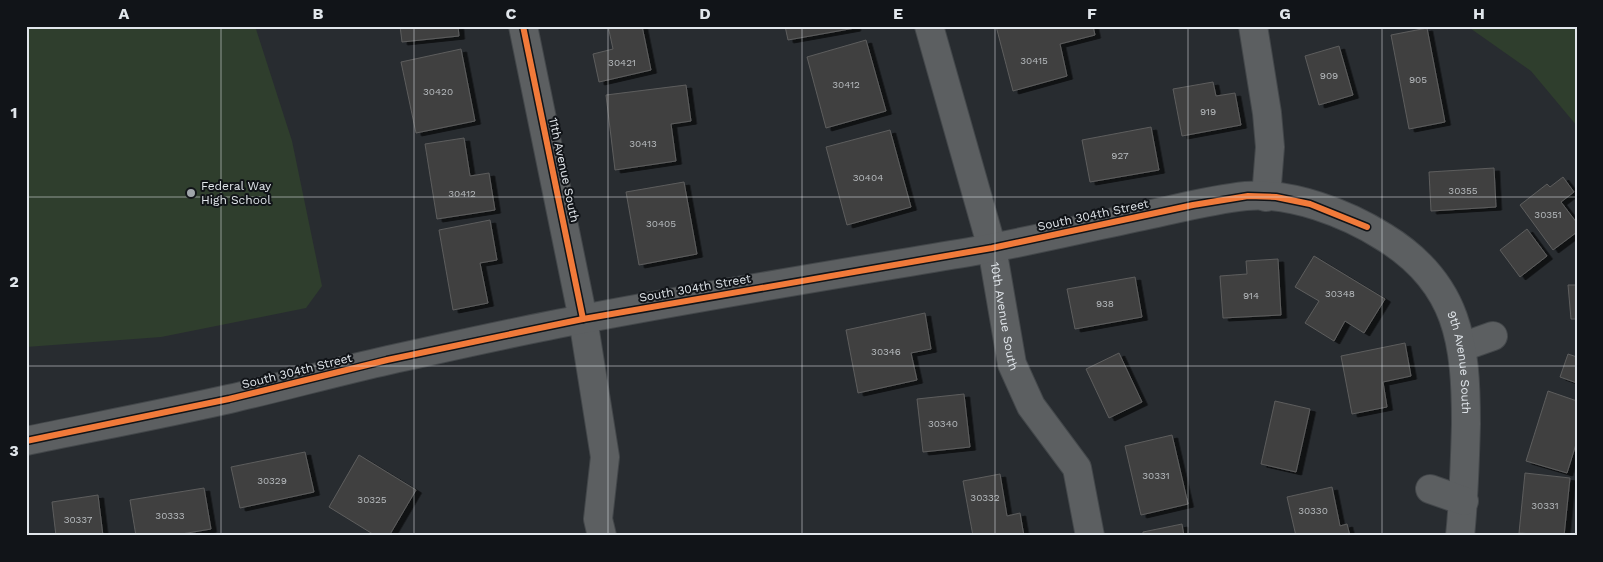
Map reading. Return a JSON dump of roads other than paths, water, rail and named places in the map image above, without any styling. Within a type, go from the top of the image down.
[{"type":"street","name":"11th Avenue South","points":[[523,26],[583,319],[605,457],[598,519],[602,536]]},
{"type":"street","name":"10th Avenue South","points":[[929,26],[992,248],[1012,364],[1032,406],[1077,468],[1090,536]]},
{"type":"street","points":[[1253,26],[1268,113],[1270,147],[1266,197]]},
{"type":"street","name":"South 304th Street","points":[[26,441],[229,399],[387,360],[583,319],[992,248],[1248,196],[1276,197],[1310,204],[1367,227]]},
{"type":"street","name":"9th Avenue South","points":[[1367,227],[1387,238],[1414,259],[1440,289],[1451,308],[1457,324],[1462,347],[1466,386],[1464,501],[1460,536]]},
{"type":"street","points":[[1462,347],[1492,336]]},
{"type":"street","points":[[1430,489],[1464,501]]},
{"type":"place","name":"Federal Way High School","points":[[191,193]]}]
